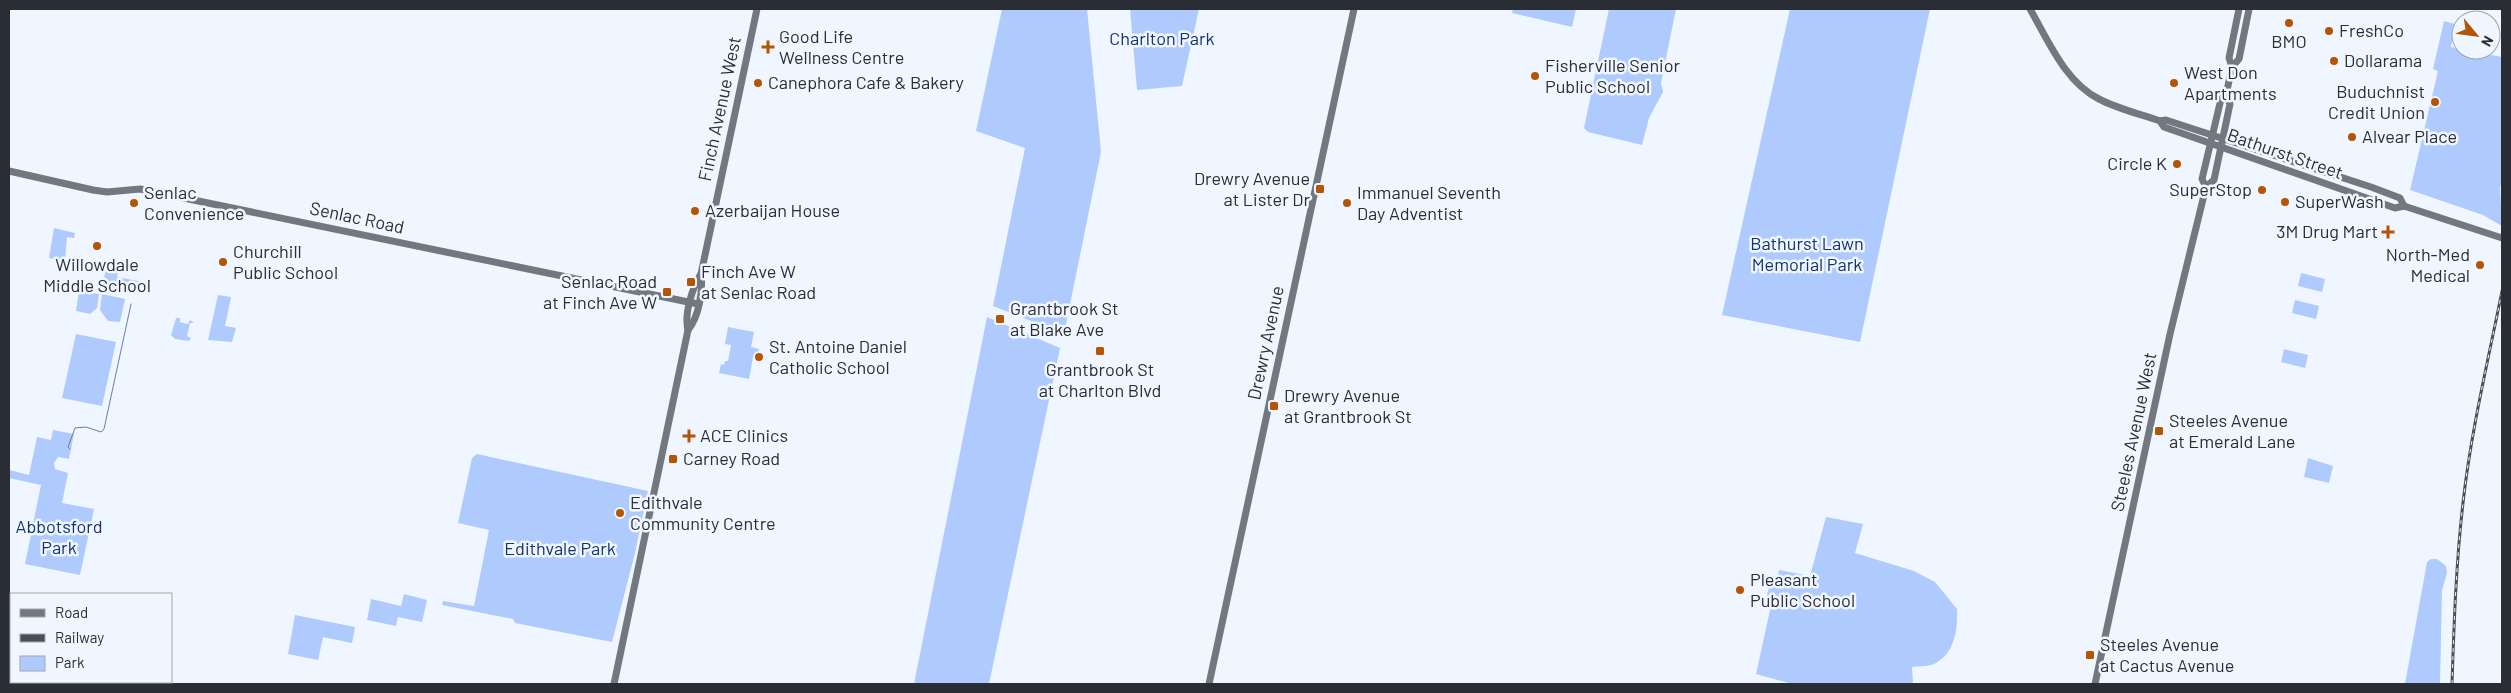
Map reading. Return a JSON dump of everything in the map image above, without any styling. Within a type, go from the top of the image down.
[{"type":"main road","name":"Finch Avenue West","points":[[614,684],[688,330],[693,324],[694,303],[703,286],[701,274],[756,9]]},
{"type":"main road","name":"Drewry Avenue","points":[[1209,684],[1354,9]]},
{"type":"main road","name":"Bathurst Street","points":[[2030,9],[2062,64],[2078,83],[2100,100],[2160,121],[2166,120],[2212,134],[2400,198],[2404,206]]},
{"type":"main road","name":"Steeles Avenue West","points":[[2232,67],[2229,58],[2239,9]]},
{"type":"main road","name":"Steeles Avenue West","points":[[2095,684],[2170,334],[2206,187],[2214,180],[2230,104],[2226,95],[2232,67],[2239,59],[2250,9]]},
{"type":"main road","name":"Steeles Avenue West","points":[[2206,187],[2202,179],[2209,143],[2221,99],[2226,95]]},
{"type":"main road","name":"Bathurst Street","points":[[2160,121],[2164,127],[2395,208],[2404,206],[2502,238]]},
{"type":"main road","name":"Senlac Road","points":[[9,171],[107,192],[127,188],[154,191],[694,303]]},
{"type":"green space","points":[[1002,9],[1087,9],[1101,152],[1064,334],[993,306],[1025,148],[976,131]]},
{"type":"green space","name":"Charlton Park","points":[[1130,9],[1199,9],[1182,86],[1137,90]]},
{"type":"green space","points":[[1513,9],[1576,9],[1572,27],[1512,13]]},
{"type":"green space","points":[[1609,9],[1676,9],[1661,83],[1663,92],[1649,118],[1642,145],[1588,132],[1584,128]]},
{"type":"green space","name":"Bathurst Lawn Memorial Park","points":[[1790,9],[1930,9],[1860,342],[1722,315]]},
{"type":"green space","points":[[2444,21],[2451,23],[2451,60],[2501,60],[2502,57],[2502,180],[2500,187],[2502,226],[2483,215],[2410,190],[2438,71],[2433,69]]},
{"type":"green space","points":[[54,228],[75,233],[74,238],[67,237],[65,261],[49,258]]},
{"type":"green space","points":[[107,264],[119,267],[117,277],[138,281],[135,294],[102,287]]},
{"type":"green space","points":[[2301,273],[2325,279],[2322,292],[2298,286]]},
{"type":"green space","points":[[79,291],[99,294],[97,308],[90,314],[76,311]]},
{"type":"green space","points":[[102,294],[125,299],[120,322],[108,321],[100,310]]},
{"type":"green space","points":[[218,295],[231,297],[225,326],[236,328],[232,342],[208,340]]},
{"type":"green space","points":[[2295,300],[2319,306],[2316,319],[2292,313]]},
{"type":"green space","points":[[987,317],[1060,348],[989,684],[914,684]]},
{"type":"green space","points":[[176,318],[180,318],[180,322],[188,324],[190,320],[194,323],[190,323],[187,336],[191,338],[189,341],[175,339],[171,335]]},
{"type":"green space","points":[[728,327],[754,332],[751,347],[759,349],[758,358],[753,357],[749,379],[719,373],[721,364],[724,365],[725,361],[728,361],[731,345],[725,344]]},
{"type":"green space","points":[[76,334],[116,342],[102,406],[62,398]]},
{"type":"green space","points":[[2284,349],[2308,355],[2305,368],[2281,362]]},
{"type":"green space","name":"Abbotsford Park","points":[[53,430],[74,434],[69,459],[58,457],[54,463],[55,469],[68,473],[62,503],[94,509],[80,575],[25,564],[41,485],[9,478],[9,470],[29,475],[37,437],[51,440]]},
{"type":"green space","name":"Edithvale Park","points":[[477,454],[648,491],[635,553],[612,642],[515,623],[513,619],[442,605],[443,601],[474,606],[489,530],[458,523],[472,458]]},
{"type":"green space","points":[[2308,458],[2333,466],[2329,483],[2304,477]]},
{"type":"green space","points":[[1826,517],[1863,524],[1855,553],[1914,571],[1935,582],[1957,609],[1956,632],[1951,647],[1942,659],[1936,663],[1912,667],[1913,684],[1792,684],[1756,674],[1772,601],[1767,595],[1770,583],[1777,582],[1779,570],[1810,576]]},
{"type":"green space","points":[[2431,559],[2437,559],[2446,566],[2447,573],[2442,590],[2440,684],[2405,684],[2427,562]]},
{"type":"green space","points":[[404,594],[427,600],[422,622],[398,617],[396,626],[367,620],[371,599],[401,606]]},
{"type":"green space","points":[[295,615],[355,627],[352,643],[323,637],[318,660],[288,654]]},
{"type":"waterway","points":[[70,449],[68,447],[75,428],[86,427],[101,432],[104,429],[131,304]]},
{"type":"railway","points":[[2452,684],[2457,571],[2466,476],[2480,396],[2502,291]]},
{"type":"place","name":"BMO","points":[[2289,23]]},
{"type":"place","name":"FreshCo","points":[[2329,31]]},
{"type":"place","name":"Good Life Wellness Centre","points":[[768,47]]},
{"type":"place","name":"Dollarama","points":[[2334,61]]},
{"type":"place","name":"Fisherville Senior Public School","points":[[1535,76]]},
{"type":"place","name":"Canephora Cafe & Bakery","points":[[758,83]]},
{"type":"place","name":"West Don Apartments","points":[[2174,83]]},
{"type":"place","name":"Buduchnist Credit Union","points":[[2435,102]]},
{"type":"place","name":"Alvear Place","points":[[2352,137]]},
{"type":"place","name":"Circle K","points":[[2177,164]]},
{"type":"place","name":"Drewry Avenue at Lister Dr","points":[[1320,189]]},
{"type":"place","name":"SuperStop","points":[[2262,190]]},
{"type":"place","name":"SuperWash","points":[[2285,202]]},
{"type":"place","name":"Senlac Convenience","points":[[134,203]]},
{"type":"place","name":"Immanuel Seventh Day Adventist","points":[[1347,203]]},
{"type":"place","name":"Azerbaijan House","points":[[695,211]]},
{"type":"place","name":"3M Drug Mart","points":[[2388,232]]},
{"type":"place","name":"Willowdale Middle School","points":[[97,246]]},
{"type":"place","name":"Churchill Public School","points":[[223,262]]},
{"type":"place","name":"North-Med Medical","points":[[2480,265]]},
{"type":"place","name":"Finch Ave W at Senlac Road","points":[[691,282]]},
{"type":"place","name":"Senlac Road at Finch Ave W","points":[[667,292]]},
{"type":"place","name":"Grantbrook St at Blake Ave","points":[[1000,319]]},
{"type":"place","name":"Grantbrook St at Charlton Blvd","points":[[1100,351]]},
{"type":"place","name":"St. Antoine Daniel Catholic School","points":[[759,357]]},
{"type":"place","name":"Drewry Avenue at Grantbrook St","points":[[1274,406]]},
{"type":"place","name":"Steeles Avenue at Emerald Lane","points":[[2159,431]]},
{"type":"place","name":"ACE Clinics","points":[[689,436]]},
{"type":"place","name":"Carney Road","points":[[673,459]]},
{"type":"place","name":"Edithvale Community Centre","points":[[620,513]]},
{"type":"place","name":"Pleasant Public School","points":[[1740,590]]},
{"type":"place","name":"Steeles Avenue at Cactus Avenue","points":[[2090,655]]}]
